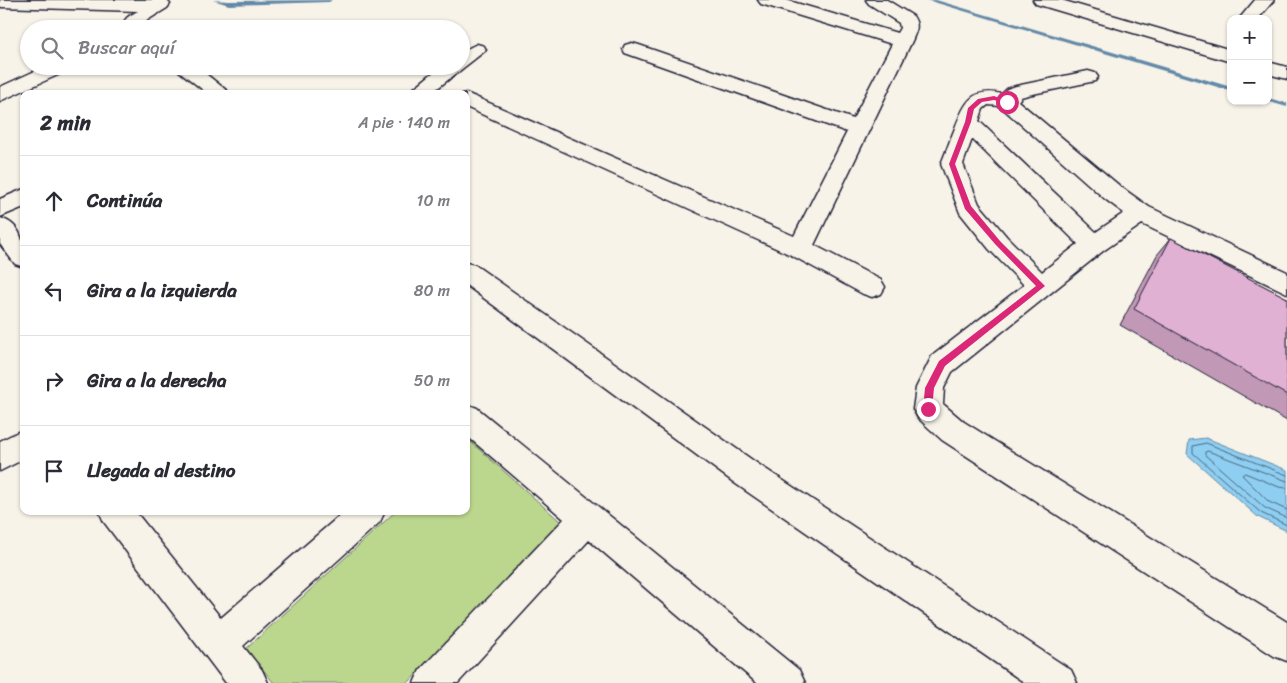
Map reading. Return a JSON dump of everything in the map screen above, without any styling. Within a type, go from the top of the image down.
[{"type":"street","points":[[766,0],[904,41]]},
{"type":"street","points":[[800,249],[909,28],[907,20],[875,0]]},
{"type":"street","points":[[1042,0],[1227,44]]},
{"type":"street","points":[[1082,0],[1227,44]]},
{"type":"street","points":[[1252,15],[1265,0]]},
{"type":"street","points":[[0,2],[163,3]]},
{"type":"street","points":[[139,20],[163,3]]},
{"type":"street","points":[[0,16],[90,15],[118,20]]},
{"type":"street","points":[[632,49],[860,128]]},
{"type":"street","points":[[470,55],[477,50]]},
{"type":"street","points":[[1272,55],[1287,60]]},
{"type":"street","points":[[1272,69],[1287,73]]},
{"type":"street","points":[[0,95],[43,75]]},
{"type":"street","points":[[195,75],[216,90]]},
{"type":"street","points":[[424,88],[442,75]]},
{"type":"street","points":[[1007,102],[1014,93],[1023,90],[1088,77]]},
{"type":"street","points":[[1041,286],[998,243],[968,207],[952,164],[968,122],[971,108],[980,100],[994,98],[1007,102],[1113,193],[1141,213],[1287,283]]},
{"type":"street","points":[[470,101],[800,249],[872,287]]},
{"type":"street","points":[[968,122],[1094,245]]},
{"type":"street","points":[[0,209],[20,199]]},
{"type":"street","points":[[1141,213],[1094,245],[942,364],[930,388],[928,409],[953,431],[1287,644]]},
{"type":"street","points":[[0,226],[20,253]]},
{"type":"street","points":[[470,275],[747,474],[1058,683]]},
{"type":"street","points":[[470,423],[786,683]]},
{"type":"street","points":[[0,457],[20,444]]},
{"type":"street","points":[[118,515],[249,683]]},
{"type":"street","points":[[219,644],[364,515]]},
{"type":"street","points":[[433,683],[587,518]]},
{"type":"green space","points":[[470,443],[561,522],[408,683],[274,683],[246,649],[392,515],[470,515]]},
{"type":"water","points":[[1206,438],[1287,470],[1287,531],[1258,517],[1187,454],[1189,440]]},
{"type":"building","points":[[1171,238],[1287,298],[1287,395],[1134,309]]},
{"type":"waterway","points":[[216,0],[229,3],[329,0]]},
{"type":"waterway","points":[[930,0],[1227,88]]},
{"type":"waterway","points":[[1272,101],[1287,105]]},
{"type":"route","points":[[928,409],[930,388],[942,364],[1041,286],[998,243],[968,207],[952,164],[968,122],[971,108],[980,100],[994,98],[1007,102]]}]
